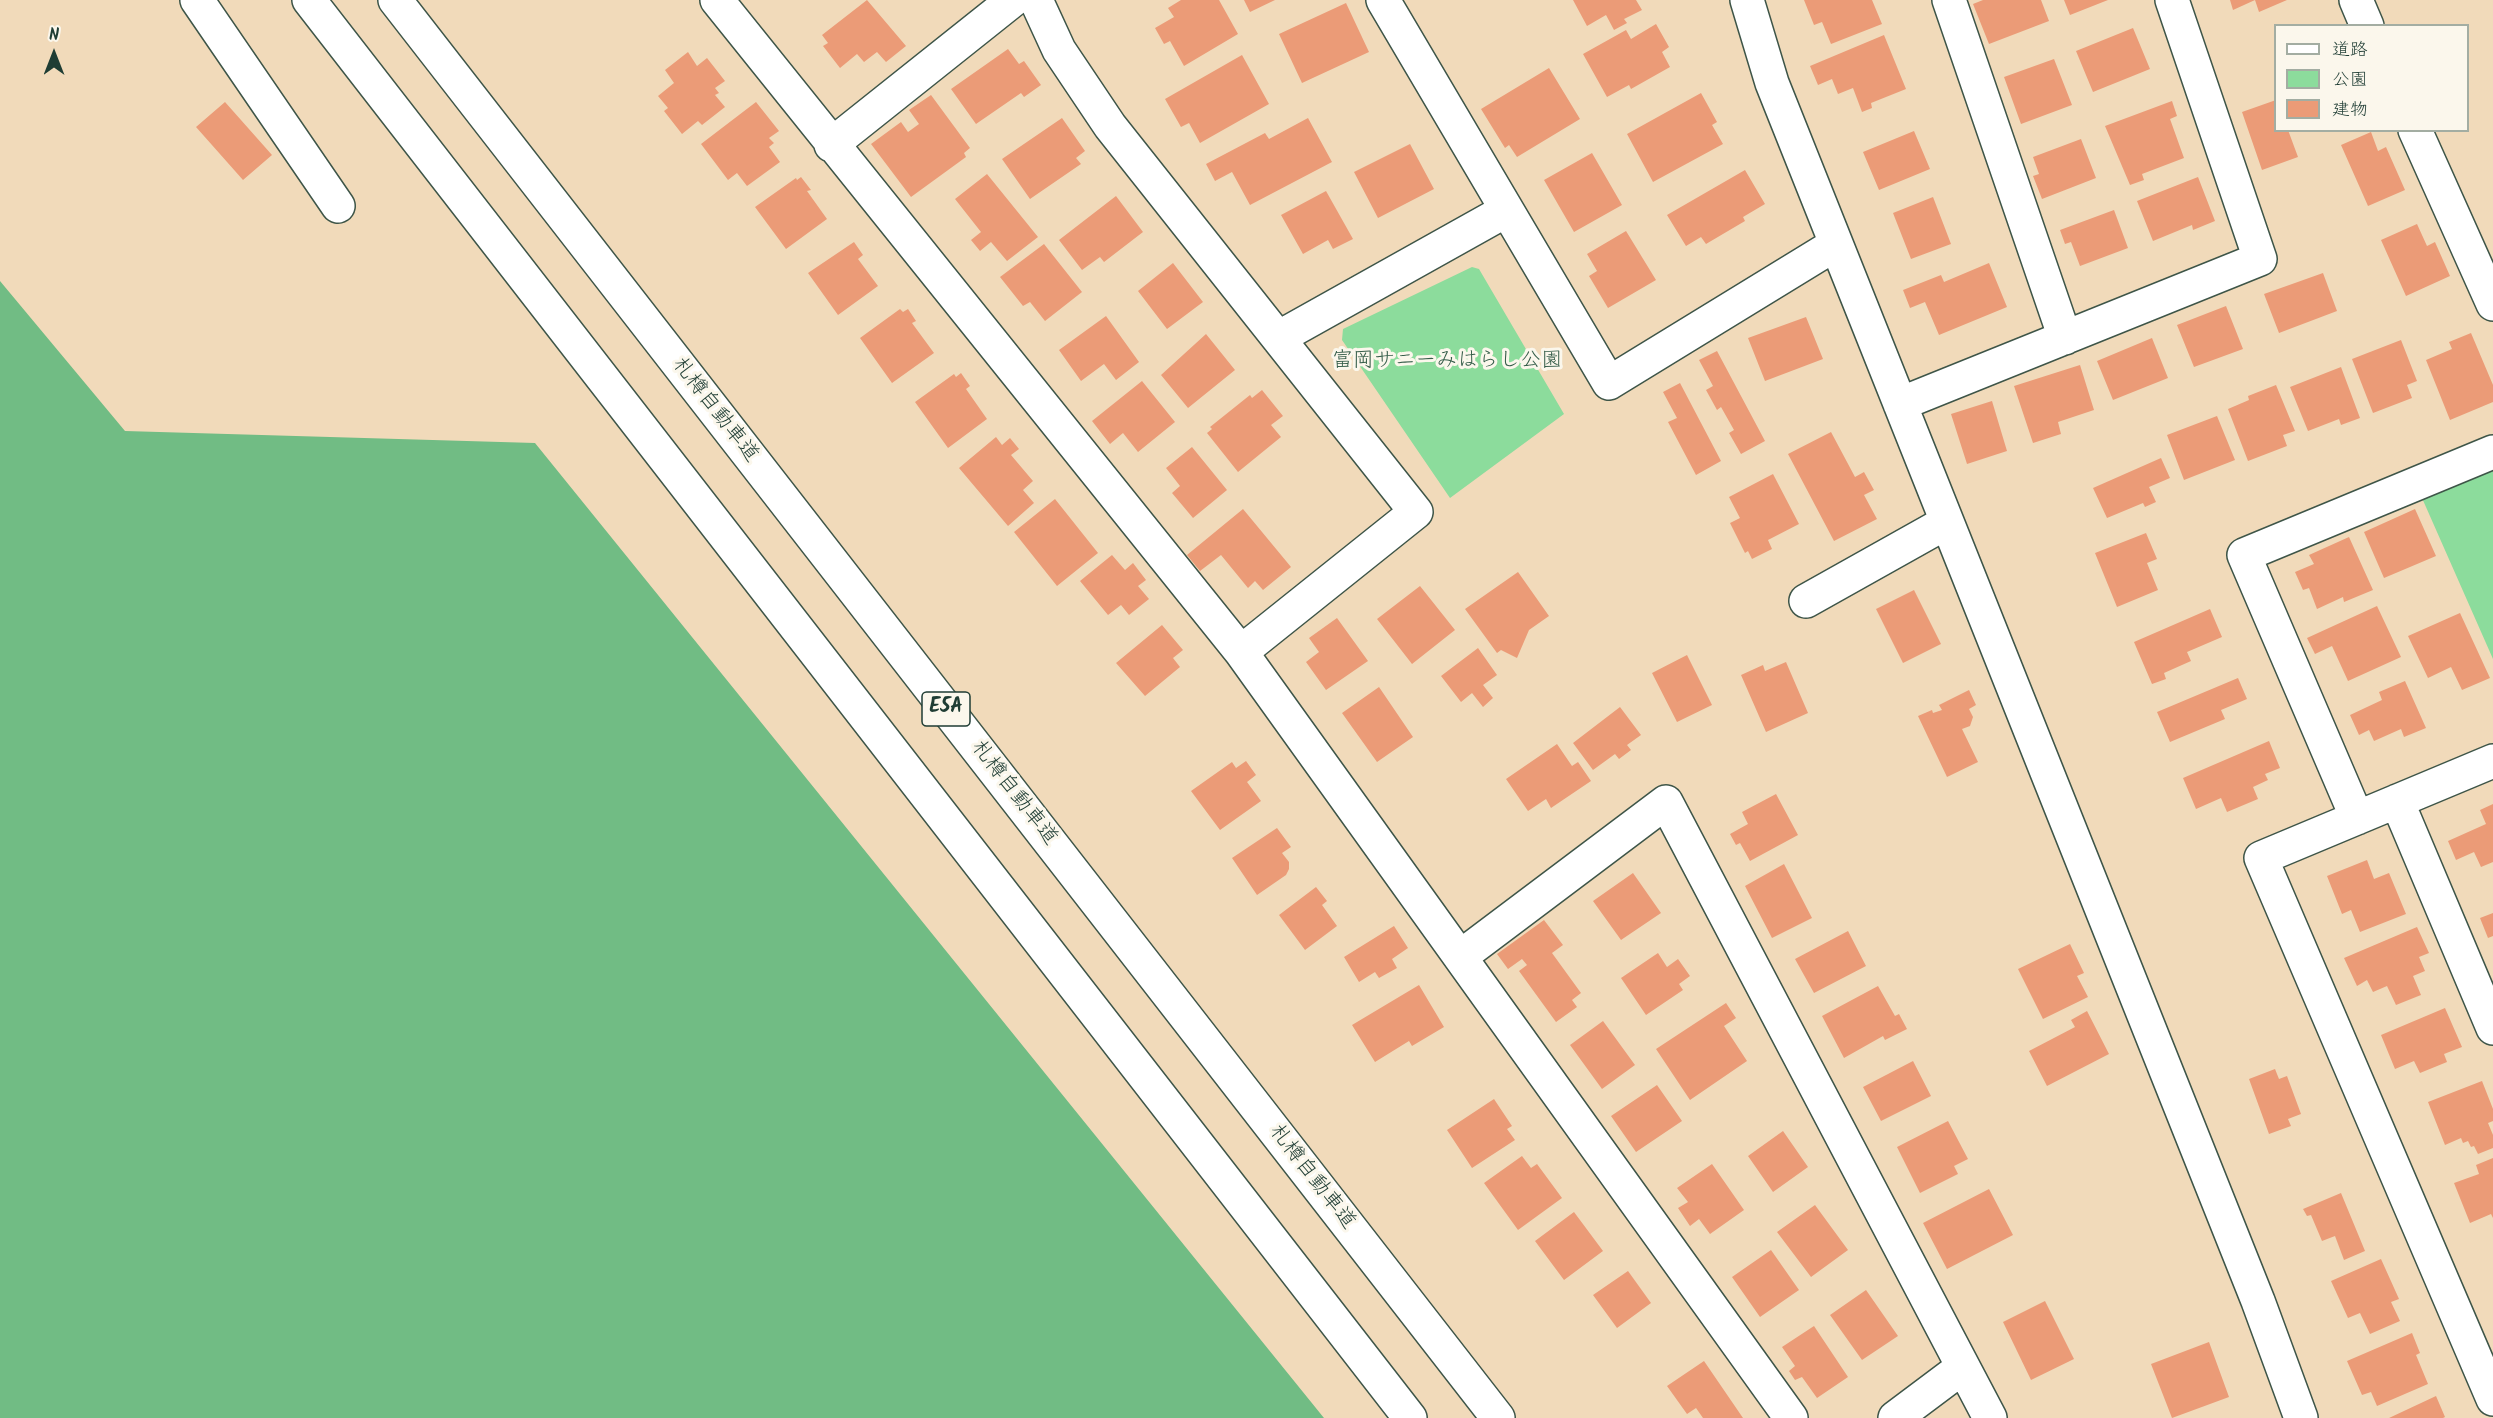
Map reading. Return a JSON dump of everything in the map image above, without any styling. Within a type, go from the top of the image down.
[{"type":"main road","points":[[197,0],[338,206]]},
{"type":"main road","points":[[309,0],[1410,1418]]},
{"type":"main road","name":"札樽自動車道","points":[[395,0],[1498,1418]]},
{"type":"main road","points":[[717,0],[831,145],[1241,652],[1791,1418]]},
{"type":"main road","points":[[831,145],[1013,0]]},
{"type":"main road","points":[[1036,0],[1059,50],[1110,126],[1416,512],[1241,652]]},
{"type":"main road","points":[[1383,0],[1609,383],[1836,244]]},
{"type":"main road","points":[[1747,0],[1772,83],[2253,1290],[2301,1418]]},
{"type":"main road","points":[[1949,0],[2065,338]]},
{"type":"main road","points":[[1900,404],[2260,259],[2172,0]]},
{"type":"main road","points":[[2356,0],[2366,24]]},
{"type":"main road","points":[[2416,132],[2485,264],[2493,304]]},
{"type":"main road","points":[[1278,338],[1507,210]]},
{"type":"main road","points":[[2357,818],[2244,555],[2493,452]]},
{"type":"main road","points":[[1806,602],[1947,522]]},
{"type":"main road","points":[[2493,761],[2261,858],[2493,1399]]},
{"type":"main road","points":[[2397,801],[2493,1028]]},
{"type":"main road","points":[[1460,957],[1666,802],[1990,1418]]},
{"type":"main road","points":[[1895,1418],[1963,1367]]},
{"type":"green space","name":"富岡サニーみはらし公園","points":[[1472,267],[1479,269],[1564,414],[1450,498],[1342,340],[1343,329]]},
{"type":"green space","points":[[0,281],[125,431],[535,443],[1324,1418],[0,1418]]},
{"type":"green space","points":[[2493,469],[2493,659],[2422,498]]},
{"type":"building","points":[[867,0],[906,46],[886,62],[877,52],[864,62],[857,54],[840,68],[823,46],[828,43],[822,35]]},
{"type":"building","points":[[1181,0],[1219,0],[1238,34],[1184,66],[1170,41],[1164,44],[1155,28],[1174,17],[1168,8]]},
{"type":"building","points":[[1244,0],[1275,0],[1250,12]]},
{"type":"building","points":[[1573,0],[1636,0],[1642,10],[1624,19],[1627,23],[1614,30],[1606,15],[1587,26]]},
{"type":"building","points":[[1804,0],[1872,0],[1882,24],[1831,44],[1822,22],[1814,25]]},
{"type":"building","points":[[1983,0],[2041,0],[2049,21],[1989,44],[1973,4]]},
{"type":"building","points":[[2064,0],[2108,0],[2070,15]]},
{"type":"building","points":[[2230,0],[2255,0],[2233,10]]},
{"type":"building","points":[[2255,0],[2287,0],[2259,12]]},
{"type":"building","points":[[1346,3],[1369,52],[1302,83],[1279,34]]},
{"type":"building","points":[[1656,24],[1669,47],[1662,52],[1670,67],[1631,89],[1629,85],[1607,97],[1583,54],[1626,30],[1631,39]]},
{"type":"building","points":[[2133,28],[2150,69],[2093,92],[2076,51]]},
{"type":"building","points":[[1884,35],[1906,89],[1871,103],[1872,108],[1862,112],[1853,88],[1838,94],[1832,79],[1818,85],[1810,66]]},
{"type":"building","points":[[1008,49],[1019,64],[1024,61],[1041,85],[1024,97],[1021,93],[976,124],[951,89]]},
{"type":"building","points":[[688,52],[697,66],[707,58],[725,81],[715,88],[719,93],[715,95],[725,107],[702,125],[698,121],[682,134],[664,111],[668,108],[658,96],[674,83],[665,70]]},
{"type":"building","points":[[1242,55],[1269,104],[1200,143],[1189,123],[1181,127],[1165,99]]},
{"type":"building","points":[[2054,59],[2072,105],[2021,124],[2004,77]]},
{"type":"building","points":[[1549,68],[1580,119],[1517,157],[1509,145],[1505,148],[1481,109]]},
{"type":"building","points":[[1701,93],[1717,122],[1712,125],[1723,144],[1653,182],[1627,134]]},
{"type":"building","points":[[931,95],[970,148],[964,153],[966,157],[911,197],[871,144],[901,122],[908,132],[919,124],[909,110]]},
{"type":"building","points":[[2172,101],[2177,116],[2170,119],[2184,158],[2142,174],[2144,180],[2130,185],[2105,126]]},
{"type":"building","points":[[2274,101],[2274,132],[2289,132],[2298,157],[2262,170],[2242,112]]},
{"type":"building","points":[[225,102],[272,155],[243,180],[196,127]]},
{"type":"building","points":[[756,102],[779,131],[769,138],[774,143],[769,147],[780,162],[747,186],[737,173],[728,180],[701,144]]},
{"type":"building","points":[[1062,118],[1085,151],[1076,158],[1081,164],[1030,199],[1002,159]]},
{"type":"building","points":[[1308,118],[1332,162],[1250,205],[1232,172],[1215,181],[1206,164],[1265,133],[1269,139]]},
{"type":"building","points":[[1914,131],[1930,169],[1879,190],[1863,152]]},
{"type":"building","points":[[2371,132],[2378,151],[2386,147],[2405,190],[2368,206],[2341,145]]},
{"type":"building","points":[[2081,139],[2096,178],[2042,199],[2033,176],[2039,174],[2033,157]]},
{"type":"building","points":[[1410,144],[1434,189],[1378,218],[1354,172]]},
{"type":"building","points":[[1592,153],[1622,205],[1574,232],[1544,180]]},
{"type":"building","points":[[1745,170],[1765,204],[1743,217],[1745,221],[1706,244],[1701,237],[1686,246],[1667,215]]},
{"type":"building","points":[[987,174],[1038,237],[1007,261],[991,242],[980,251],[971,240],[981,232],[955,199]]},
{"type":"building","points":[[801,177],[811,190],[807,191],[827,219],[786,249],[755,207],[796,178],[797,180]]},
{"type":"building","points":[[2198,177],[2215,221],[2193,230],[2192,225],[2153,241],[2137,201]]},
{"type":"building","points":[[1326,191],[1353,239],[1333,249],[1328,240],[1303,254],[1281,215]]},
{"type":"building","points":[[1116,196],[1143,232],[1104,262],[1100,257],[1082,270],[1059,240]]},
{"type":"building","points":[[1933,197],[1951,244],[1911,259],[1893,213]]},
{"type":"building","points":[[2114,210],[2128,248],[2080,266],[2071,242],[2065,244],[2060,230]]},
{"type":"building","points":[[2417,224],[2427,246],[2435,242],[2450,276],[2406,296],[2381,240]]},
{"type":"building","points":[[1626,231],[1656,280],[1608,308],[1589,276],[1597,271],[1587,254]]},
{"type":"building","points":[[854,242],[863,255],[858,259],[878,286],[838,315],[808,273]]},
{"type":"building","points":[[1044,244],[1082,292],[1045,321],[1030,302],[1023,306],[1000,277]]},
{"type":"building","points":[[1173,263],[1203,302],[1167,329],[1138,291]]},
{"type":"building","points":[[1989,263],[2007,307],[1939,335],[1925,302],[1910,308],[1903,290],[1941,275],[1944,282]]},
{"type":"building","points":[[2323,273],[2337,311],[2279,333],[2264,294]]},
{"type":"building","points":[[2226,306],[2243,349],[2194,367],[2177,325]]},
{"type":"building","points":[[900,309],[903,312],[908,309],[916,321],[912,323],[934,353],[892,383],[860,338]]},
{"type":"building","points":[[1106,316],[1139,362],[1116,380],[1104,364],[1081,381],[1059,350]]},
{"type":"building","points":[[1806,317],[1823,359],[1765,381],[1748,338]]},
{"type":"building","points":[[2471,333],[2493,385],[2493,402],[2450,420],[2426,360],[2452,349],[2449,342]]},
{"type":"building","points":[[1206,334],[1235,370],[1188,408],[1161,375]]},
{"type":"building","points":[[2152,338],[2168,378],[2113,400],[2097,361]]},
{"type":"building","points":[[2401,340],[2417,381],[2407,385],[2412,398],[2373,413],[2352,359]]},
{"type":"building","points":[[1717,351],[1765,441],[1741,454],[1729,433],[1734,430],[1721,407],[1717,410],[1706,390],[1713,386],[1699,360]]},
{"type":"building","points":[[2080,365],[2094,410],[2058,422],[2061,434],[2033,443],[2014,386]]},
{"type":"building","points":[[2341,367],[2360,418],[2341,425],[2339,419],[2308,431],[2290,387]]},
{"type":"building","points":[[961,373],[970,386],[966,389],[987,419],[948,448],[915,402],[954,374],[956,377]]},
{"type":"building","points":[[1142,381],[1175,422],[1138,452],[1123,433],[1110,444],[1092,421]]},
{"type":"building","points":[[1680,383],[1721,461],[1696,475],[1668,422],[1677,418],[1663,392]]},
{"type":"building","points":[[2276,385],[2295,431],[2283,435],[2287,446],[2248,461],[2228,409],[2249,400],[2248,396]]},
{"type":"building","points":[[1262,390],[1283,416],[1271,425],[1281,437],[1238,472],[1207,433],[1212,429],[1210,427],[1250,395],[1252,398]]},
{"type":"building","points":[[1992,401],[2007,451],[1967,464],[1951,414]]},
{"type":"building","points":[[2217,416],[2235,460],[2184,480],[2167,435]]},
{"type":"building","points":[[1831,432],[1855,477],[1864,472],[1874,490],[1864,495],[1877,519],[1834,541],[1788,454]]},
{"type":"building","points":[[996,437],[1002,445],[1010,438],[1019,449],[1011,455],[1033,481],[1023,490],[1034,503],[1008,526],[959,468]]},
{"type":"building","points":[[1192,447],[1227,490],[1193,518],[1172,493],[1180,486],[1166,468]]},
{"type":"building","points":[[2161,458],[2170,478],[2149,487],[2156,502],[2145,507],[2143,503],[2107,518],[2093,488]]},
{"type":"building","points":[[1773,474],[1799,524],[1768,540],[1772,549],[1752,559],[1748,551],[1745,553],[1730,523],[1740,518],[1729,497]]},
{"type":"building","points":[[1055,499],[1098,553],[1057,586],[1014,532]]},
{"type":"building","points":[[1243,509],[1291,567],[1263,590],[1255,581],[1248,588],[1221,555],[1200,571],[1187,555]]},
{"type":"building","points":[[2415,509],[2436,556],[2384,578],[2364,532]]},
{"type":"building","points":[[2146,533],[2157,559],[2147,563],[2158,590],[2117,607],[2095,553]]},
{"type":"building","points":[[2349,537],[2373,590],[2344,602],[2343,597],[2317,609],[2309,588],[2303,590],[2295,572],[2314,564],[2309,555]]},
{"type":"building","points":[[1112,555],[1125,570],[1133,563],[1146,580],[1138,586],[1149,599],[1129,615],[1121,605],[1108,615],[1080,581]]},
{"type":"building","points":[[1518,572],[1549,616],[1529,630],[1517,658],[1501,650],[1497,653],[1465,609]]},
{"type":"building","points":[[1420,586],[1455,630],[1412,664],[1377,619]]},
{"type":"building","points":[[1914,590],[1941,644],[1903,663],[1876,609]]},
{"type":"building","points":[[2377,606],[2401,657],[2348,681],[2332,646],[2315,654],[2307,638]]},
{"type":"building","points":[[2210,609],[2222,637],[2187,652],[2191,661],[2164,673],[2166,679],[2152,684],[2134,642]]},
{"type":"building","points":[[2460,613],[2490,678],[2462,690],[2451,667],[2428,678],[2408,636]]},
{"type":"building","points":[[1337,618],[1368,661],[1326,690],[1306,662],[1319,652],[1309,638]]},
{"type":"building","points":[[1162,625],[1183,650],[1173,658],[1180,667],[1145,696],[1116,663]]},
{"type":"building","points":[[1478,648],[1497,675],[1483,685],[1493,698],[1483,707],[1472,693],[1461,702],[1441,676]]},
{"type":"building","points":[[1687,655],[1712,705],[1677,722],[1652,673]]},
{"type":"building","points":[[1786,662],[1808,713],[1766,732],[1741,675],[1763,665],[1765,671]]},
{"type":"building","points":[[2238,678],[2247,699],[2221,710],[2225,719],[2170,742],[2157,712]]},
{"type":"building","points":[[2405,681],[2426,728],[2404,737],[2401,729],[2374,741],[2369,730],[2359,735],[2350,715],[2382,700],[2379,692]]},
{"type":"building","points":[[1379,687],[1413,737],[1377,762],[1342,713]]},
{"type":"building","points":[[1969,690],[1976,705],[1969,709],[1973,717],[1970,726],[1962,729],[1978,762],[1947,777],[1918,716],[1932,710],[1933,713],[1942,710],[1939,705]]},
{"type":"building","points":[[1620,707],[1641,735],[1627,745],[1631,750],[1619,759],[1615,754],[1593,770],[1573,743]]},
{"type":"building","points":[[2269,741],[2280,768],[2265,774],[2268,780],[2253,787],[2258,799],[2227,812],[2221,798],[2196,809],[2183,778]]},
{"type":"building","points":[[1557,744],[1572,766],[1578,762],[1591,781],[1551,808],[1546,799],[1528,811],[1506,779]]},
{"type":"building","points":[[1246,761],[1256,775],[1247,782],[1261,801],[1220,830],[1191,791],[1232,762],[1236,768]]},
{"type":"building","points":[[1776,794],[1798,835],[1750,861],[1740,843],[1736,845],[1730,834],[1748,824],[1742,812]]},
{"type":"building","points":[[2493,804],[2493,862],[2481,867],[2474,852],[2456,860],[2448,841],[2486,824],[2480,810]]},
{"type":"building","points":[[1277,828],[1291,847],[1282,853],[1289,862],[1289,869],[1286,875],[1257,895],[1232,858]]},
{"type":"building","points":[[2367,860],[2374,879],[2389,873],[2406,914],[2360,932],[2351,910],[2342,914],[2327,876]]},
{"type":"building","points":[[1784,864],[1812,918],[1772,938],[1745,886]]},
{"type":"building","points":[[1633,873],[1661,913],[1621,940],[1593,901]]},
{"type":"building","points":[[1316,887],[1327,901],[1322,905],[1337,926],[1305,950],[1279,915]]},
{"type":"building","points":[[2493,913],[2493,936],[2488,938],[2480,918]]},
{"type":"building","points":[[1544,920],[1563,945],[1552,953],[1581,993],[1572,1000],[1577,1007],[1556,1022],[1519,971],[1527,965],[1522,959],[1508,969],[1497,954]]},
{"type":"building","points":[[1394,926],[1408,948],[1392,959],[1397,968],[1379,978],[1375,972],[1359,982],[1344,957]]},
{"type":"building","points":[[2417,927],[2429,953],[2419,957],[2425,971],[2413,976],[2421,995],[2396,1005],[2387,986],[2373,992],[2367,980],[2357,986],[2344,958]]},
{"type":"building","points":[[1848,931],[1866,966],[1814,993],[1795,959]]},
{"type":"building","points":[[2070,944],[2084,973],[2077,976],[2088,997],[2043,1019],[2018,969]]},
{"type":"building","points":[[1658,953],[1667,967],[1678,959],[1690,976],[1679,984],[1683,990],[1646,1015],[1621,978]]},
{"type":"building","points":[[1419,985],[1444,1027],[1412,1046],[1409,1041],[1375,1062],[1352,1025]]},
{"type":"building","points":[[1878,986],[1895,1016],[1899,1014],[1907,1029],[1885,1040],[1883,1036],[1844,1058],[1822,1016]]},
{"type":"building","points":[[1726,1003],[1736,1018],[1724,1026],[1747,1061],[1690,1100],[1656,1049]]},
{"type":"building","points":[[2445,1008],[2462,1047],[2444,1054],[2447,1062],[2420,1073],[2414,1061],[2395,1069],[2381,1035]]},
{"type":"building","points":[[2087,1011],[2109,1054],[2047,1086],[2029,1051],[2075,1027],[2071,1020]]},
{"type":"building","points":[[1603,1021],[1635,1065],[1602,1089],[1570,1045]]},
{"type":"building","points":[[1913,1061],[1931,1096],[1881,1121],[1863,1087]]},
{"type":"building","points":[[2275,1069],[2279,1079],[2287,1076],[2301,1114],[2288,1119],[2291,1126],[2269,1134],[2249,1079]]},
{"type":"building","points":[[2482,1081],[2493,1109],[2493,1121],[2488,1123],[2493,1135],[2493,1148],[2478,1154],[2474,1146],[2471,1147],[2468,1141],[2463,1143],[2461,1138],[2445,1145],[2428,1102]]},
{"type":"building","points":[[1657,1085],[1682,1121],[1636,1152],[1611,1116]]},
{"type":"building","points":[[1494,1099],[1512,1126],[1507,1129],[1515,1140],[1472,1168],[1447,1130]]},
{"type":"building","points":[[1948,1121],[1968,1159],[1954,1166],[1958,1174],[1920,1193],[1897,1147]]},
{"type":"building","points":[[1783,1131],[1808,1167],[1773,1192],[1748,1156]]},
{"type":"building","points":[[1522,1156],[1531,1168],[1537,1164],[1562,1198],[1518,1230],[1484,1183]]},
{"type":"building","points":[[2493,1158],[2493,1218],[2491,1214],[2470,1223],[2454,1183],[2479,1174],[2476,1165]]},
{"type":"building","points":[[1712,1164],[1744,1210],[1710,1234],[1699,1219],[1690,1226],[1678,1208],[1688,1202],[1677,1188]]},
{"type":"building","points":[[1989,1189],[2013,1235],[1947,1269],[1923,1223]]},
{"type":"building","points":[[2341,1193],[2365,1251],[2344,1260],[2335,1236],[2322,1241],[2311,1215],[2307,1216],[2303,1209]]},
{"type":"building","points":[[1815,1205],[1848,1250],[1811,1277],[1777,1232]]},
{"type":"building","points":[[1574,1212],[1603,1251],[1564,1280],[1535,1241]]},
{"type":"building","points":[[1771,1250],[1799,1290],[1760,1317],[1732,1277]]},
{"type":"building","points":[[2381,1259],[2399,1299],[2391,1302],[2400,1321],[2370,1334],[2360,1313],[2348,1318],[2331,1281]]},
{"type":"building","points":[[1628,1271],[1651,1303],[1617,1328],[1593,1295]]},
{"type":"building","points":[[1866,1290],[1898,1336],[1862,1360],[1830,1315]]},
{"type":"building","points":[[2045,1301],[2074,1359],[2031,1380],[2003,1322]]},
{"type":"building","points":[[1814,1326],[1848,1377],[1817,1398],[1802,1377],[1795,1380],[1789,1371],[1795,1366],[1782,1347]]},
{"type":"building","points":[[2412,1333],[2420,1353],[2416,1355],[2428,1384],[2377,1406],[2371,1392],[2362,1395],[2347,1361]]},
{"type":"building","points":[[2209,1342],[2229,1397],[2172,1418],[2151,1364]]},
{"type":"building","points":[[1704,1361],[1743,1418],[1703,1418],[1696,1408],[1687,1414],[1667,1386]]},
{"type":"building","points":[[2436,1396],[2445,1417],[2443,1418],[2389,1418]]}]
